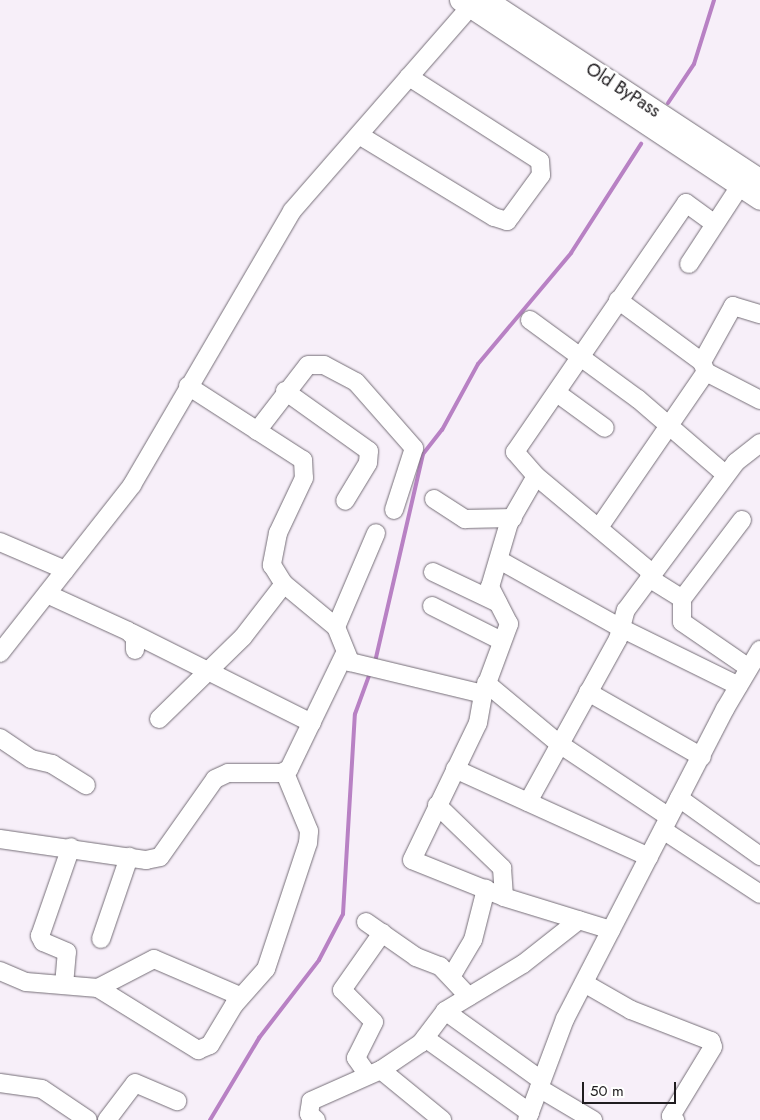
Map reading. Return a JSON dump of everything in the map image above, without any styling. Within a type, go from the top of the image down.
[{"type":"main road","name":"Old ByPass","points":[[473,2],[750,183],[760,199]]},
{"type":"street","points":[[0,653],[132,485],[188,386],[292,211],[473,2]]},
{"type":"street","points":[[359,135],[494,217],[507,221],[541,175],[540,161],[409,77]]},
{"type":"street","points":[[689,264],[714,223],[750,183]]},
{"type":"street","points":[[682,599],[650,576],[600,526],[536,476],[515,452],[582,358],[618,300],[686,203],[714,223]]},
{"type":"street","points":[[618,300],[704,367],[760,400]]},
{"type":"street","points":[[600,526],[669,426],[704,367],[733,306],[760,314]]},
{"type":"street","points":[[530,320],[669,426],[726,475]]},
{"type":"street","points":[[257,431],[302,367],[315,363],[368,391],[414,448],[394,510]]},
{"type":"street","points":[[188,386],[298,455],[306,468],[272,550],[272,565],[284,584],[336,627],[344,655],[358,667],[378,672],[485,688],[760,894]]},
{"type":"street","points":[[285,391],[369,451],[368,463],[345,501]]},
{"type":"street","points":[[557,393],[605,428]]},
{"type":"street","points":[[528,802],[558,743],[622,628],[626,610],[726,475],[760,443]]},
{"type":"street","points":[[536,476],[513,518],[501,561],[490,587],[509,624],[485,688],[478,723],[412,860],[504,897],[611,930]]},
{"type":"street","points":[[434,499],[465,519],[513,518]]},
{"type":"street","points":[[742,520],[682,599],[682,622],[749,668]]},
{"type":"street","points":[[336,627],[376,533]]},
{"type":"street","points":[[0,542],[65,570]]},
{"type":"street","points":[[501,561],[622,628],[739,686]]},
{"type":"street","points":[[433,572],[498,603]]},
{"type":"street","points":[[159,719],[208,674],[284,584]]},
{"type":"street","points":[[47,594],[134,642],[208,674],[312,723]]},
{"type":"street","points":[[432,606],[502,641]]},
{"type":"street","points":[[425,1038],[529,1116],[540,1084],[584,983],[679,798],[760,650]]},
{"type":"street","points":[[285,773],[312,723],[344,655]]},
{"type":"street","points":[[588,692],[702,757]]},
{"type":"street","points":[[0,738],[31,759],[52,764],[86,785]]},
{"type":"street","points":[[456,769],[649,856]]},
{"type":"street","points":[[0,839],[70,847],[154,860],[167,852],[204,792],[221,776],[285,773]]},
{"type":"street","points":[[0,971],[26,982],[98,988],[203,1051],[240,996],[266,969],[308,843],[309,830],[285,773]]},
{"type":"street","points":[[679,798],[760,856]]},
{"type":"street","points":[[438,805],[502,868],[504,897]]},
{"type":"street","points":[[64,985],[67,952],[44,942],[40,936],[70,847]]},
{"type":"street","points":[[101,939],[129,857]]},
{"type":"street","points":[[450,977],[473,940],[486,889]]},
{"type":"street","points":[[310,1118],[311,1101],[374,1072],[425,1038],[445,1012],[523,964],[579,920]]},
{"type":"street","points":[[366,922],[416,957],[436,964],[469,997]]},
{"type":"street","points":[[382,933],[342,990],[374,1022],[356,1058],[442,1120]]},
{"type":"street","points":[[98,988],[154,959],[240,996]]},
{"type":"street","points":[[584,983],[631,1010],[711,1041],[714,1047],[671,1116],[675,1120]]},
{"type":"street","points":[[445,1012],[540,1084],[593,1120]]},
{"type":"street","points":[[0,1083],[42,1089],[88,1120]]},
{"type":"street","points":[[107,1120],[135,1083],[177,1101]]},
{"type":"waterway","points":[[668,103],[694,64],[714,0]]},
{"type":"waterway","points":[[375,662],[423,454],[442,430],[478,364],[571,253],[641,144]]},
{"type":"waterway","points":[[210,1120],[259,1038],[319,960],[343,914],[355,714],[370,673]]}]
